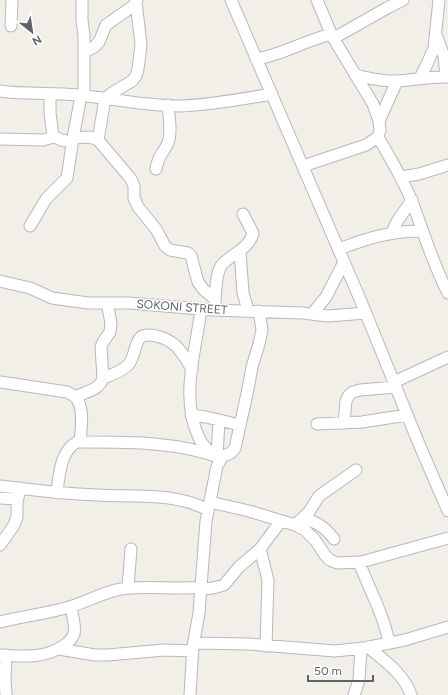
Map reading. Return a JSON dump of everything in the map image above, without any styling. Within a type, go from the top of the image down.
[{"type":"street","points":[[11,26],[12,0]]},
{"type":"street","points":[[30,226],[46,199],[67,178],[73,140],[83,96],[84,52],[82,0]]},
{"type":"street","points":[[231,0],[339,249],[408,415],[446,499],[448,511]]},
{"type":"street","points":[[303,166],[366,145],[378,137],[380,130],[379,121],[373,104],[333,36],[317,0]]},
{"type":"street","points":[[256,59],[270,56],[317,38],[333,36],[403,0]]},
{"type":"street","points":[[420,78],[434,48],[439,0]]},
{"type":"street","points":[[84,52],[94,47],[99,42],[106,25],[133,6],[137,1]]},
{"type":"street","points":[[98,140],[105,99],[132,81],[136,76],[138,69],[141,45],[137,1]]},
{"type":"street","points":[[355,75],[377,80],[397,81],[447,77],[444,56],[441,45],[435,33]]},
{"type":"street","points":[[379,121],[397,81]]},
{"type":"street","points":[[0,91],[20,94],[83,96],[152,105],[182,106],[272,94]]},
{"type":"street","points":[[50,94],[51,133],[54,137],[61,140],[73,140],[90,137],[98,140],[131,179],[134,186],[134,198],[138,207],[156,229],[165,246],[170,250],[188,253],[191,256],[198,282],[215,304]]},
{"type":"street","points":[[156,169],[158,157],[168,144],[168,105]]},
{"type":"street","points":[[1,142],[43,140],[54,137]]},
{"type":"street","points":[[378,137],[401,177],[412,200],[422,231],[448,293]]},
{"type":"street","points":[[401,177],[419,174],[448,165]]},
{"type":"street","points":[[392,232],[398,220],[412,200]]},
{"type":"street","points":[[215,304],[219,271],[222,266],[251,240],[253,233],[242,214]]},
{"type":"street","points":[[339,249],[361,240],[392,232],[422,231]]},
{"type":"street","points":[[57,493],[59,475],[64,458],[72,445],[80,442],[148,442],[200,451],[217,456],[231,453],[235,448],[252,367],[262,330],[254,310],[243,293],[240,251]]},
{"type":"street","points":[[312,314],[326,296],[344,262]]},
{"type":"street","name":"SOKONI STREET","points":[[0,282],[30,288],[52,298],[88,303],[129,303],[201,309],[215,304],[254,310],[328,316],[366,313]]},
{"type":"street","points":[[75,397],[97,388],[102,383],[101,347],[110,332],[111,323],[107,303]]},
{"type":"street","points":[[201,309],[189,399],[195,428],[201,441],[217,456]]},
{"type":"street","points":[[103,378],[129,364],[134,357],[138,341],[141,337],[147,335],[159,337],[172,342],[178,348],[192,369]]},
{"type":"street","points":[[344,423],[346,401],[349,395],[353,392],[395,384],[448,357]]},
{"type":"street","points":[[0,382],[67,392],[75,397],[81,409],[80,442]]},
{"type":"street","points":[[192,415],[240,425]]},
{"type":"street","points":[[317,424],[344,423],[408,415]]},
{"type":"street","points":[[190,695],[193,647],[199,613],[206,521],[217,466],[219,421]]},
{"type":"street","points":[[299,521],[319,496],[356,470]]},
{"type":"street","points":[[0,486],[19,494]]},
{"type":"street","points":[[0,498],[19,494],[57,493],[184,500],[199,505],[249,511],[281,520],[299,521],[321,525],[327,529],[334,539]]},
{"type":"street","points":[[0,545],[14,525],[17,517],[19,494]]},
{"type":"street","points":[[0,622],[71,607],[110,592],[128,588],[213,588],[224,585],[239,567],[260,549],[281,520]]},
{"type":"street","points":[[299,521],[325,555],[330,560],[337,563],[359,562],[448,538]]},
{"type":"street","points":[[128,588],[131,549]]},
{"type":"street","points":[[260,549],[268,580],[266,646]]},
{"type":"street","points":[[359,562],[367,584],[382,616],[388,643]]},
{"type":"street","points":[[6,695],[3,655],[35,656],[52,653],[70,641],[74,634],[71,607]]},
{"type":"street","points":[[58,649],[95,655],[108,655],[193,647],[248,644],[335,652],[405,640],[448,627]]},
{"type":"street","points":[[354,695],[365,648]]},
{"type":"street","points":[[365,648],[400,675],[408,684],[411,695]]}]
